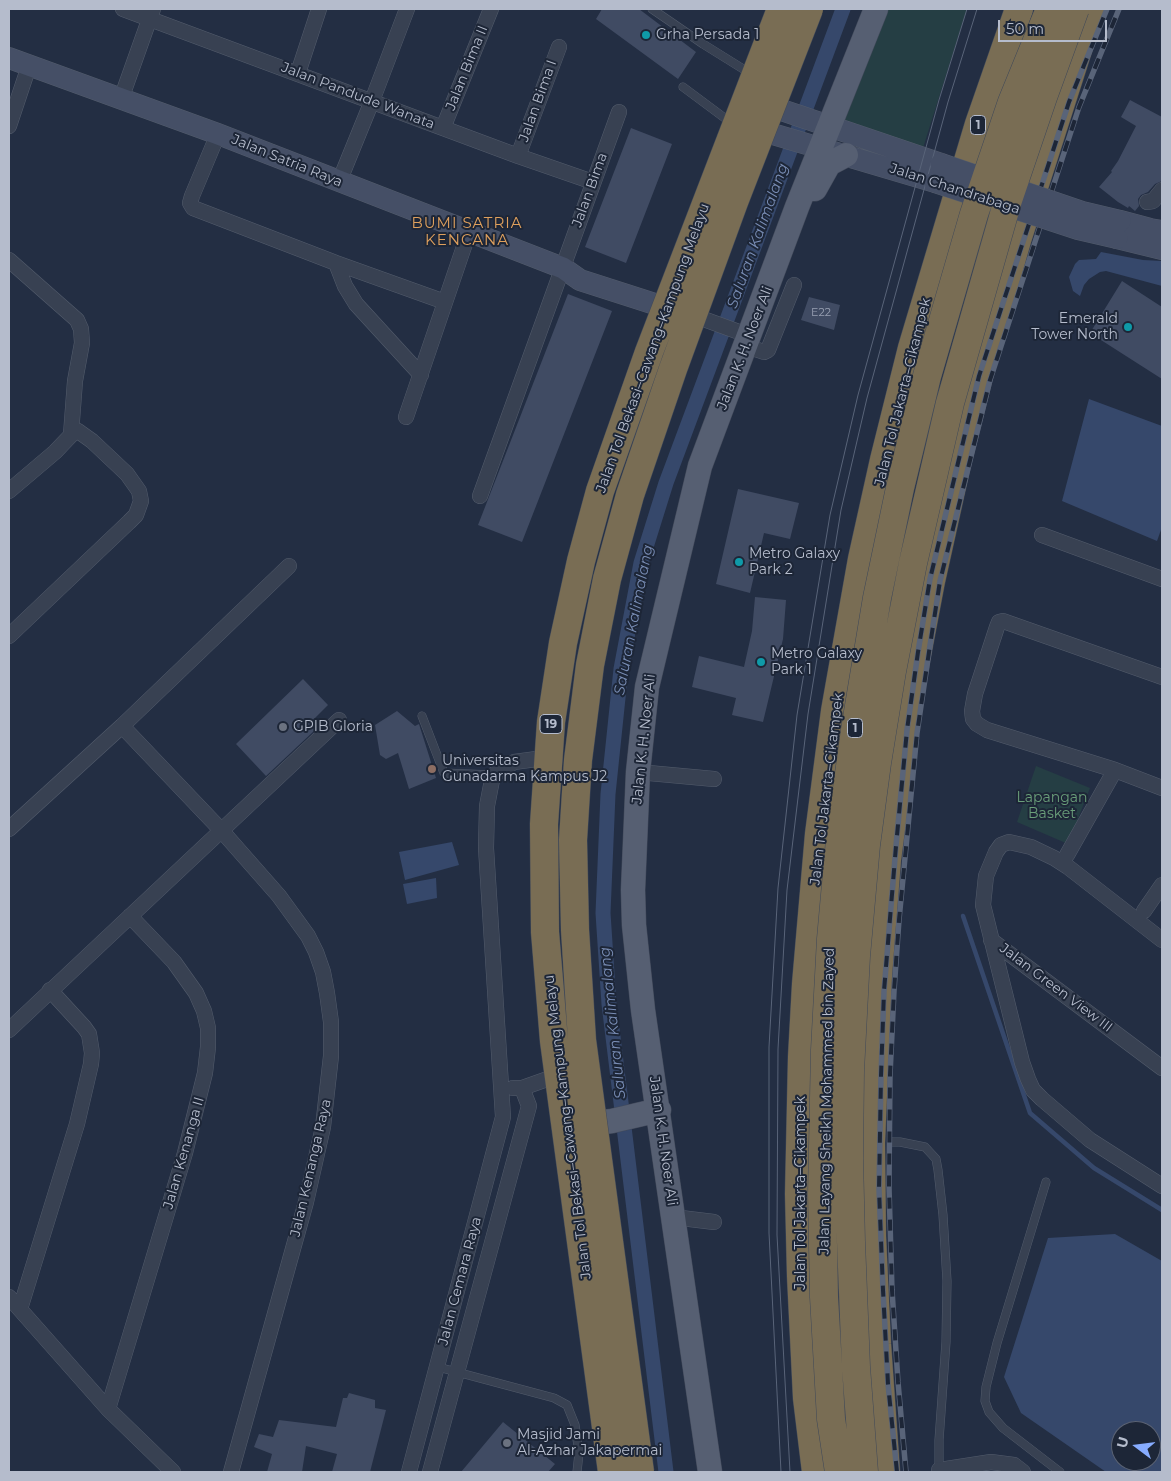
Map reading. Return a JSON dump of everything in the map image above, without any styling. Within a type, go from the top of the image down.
[{"type":"highway","name":"Jalan Tol Bekasi–Cawang–Kampung Melayu","points":[[640,1472],[582,1040],[575,930],[573,850],[578,760],[592,656],[607,579],[630,496],[734,202],[809,9]]},
{"type":"highway","name":"Jalan Tol Jakarta–Cikampek","points":[[816,1472],[807,1398],[800,1276],[799,1194],[802,1057],[806,984],[819,834],[835,711],[862,559],[912,348],[979,124],[1019,9]]},
{"type":"highway","name":"Jalan Layang Sheikh Mohammed bin Zayed","points":[[839,1472],[831,1419],[824,1297],[822,1194],[825,1050],[831,939],[840,840],[855,730],[877,598],[900,488],[927,376],[974,214],[1012,102],[1050,9]]},
{"type":"highway","name":"Jalan Layang Sheikh Mohammed bin Zayed","points":[[864,1472],[856,1367],[851,1242],[849,1158],[850,1071],[856,956],[866,845],[877,763],[892,671],[913,563],[950,403],[1008,200],[1075,9]]},
{"type":"highway","points":[[886,1472],[872,1236],[871,1143],[877,994],[884,889],[908,702],[931,581],[985,352],[1018,237],[1091,9]]},
{"type":"highway","name":"Jalan Tol Bekasi–Cawang–Kampung Melayu","points":[[612,1472],[554,1041],[545,932],[544,824],[551,722],[563,644],[581,561],[600,491],[773,13]]},
{"type":"main road","name":"Jalan K. H. Noer Ali","points":[[710,1472],[673,1217],[653,1111],[634,925],[633,890],[638,772],[647,687],[700,466],[745,338],[797,207],[815,147],[876,9]]},
{"type":"main road","points":[[747,127],[748,72],[773,13]]},
{"type":"main road","points":[[603,1472],[541,978],[537,888],[539,822],[544,758],[560,642],[597,489],[692,220],[747,127],[766,105],[774,60],[773,13]]},
{"type":"main road","points":[[797,207],[818,185],[830,164],[846,155]]},
{"type":"main road","points":[[559,1128],[612,1121],[653,1111]]},
{"type":"street","name":"Jalan Pandude Wanata","points":[[124,9],[151,13],[298,73],[518,156],[593,182]]},
{"type":"street","points":[[298,73],[320,9]]},
{"type":"street","points":[[339,182],[407,9]]},
{"type":"street","name":"Jalan Bima II","points":[[444,128],[491,9]]},
{"type":"street","points":[[121,99],[151,13]]},
{"type":"street","name":"Jalan Bima I","points":[[518,156],[559,47]]},
{"type":"street","name":"Jalan Satria Raya","points":[[9,58],[218,134],[563,268],[580,280],[664,300]]},
{"type":"street","points":[[9,126],[29,66]]},
{"type":"street","name":"Jalan Chandrabaga","points":[[766,105],[825,125],[1078,229],[1162,249]]},
{"type":"street","name":"Jalan Bima","points":[[480,496],[618,112]]},
{"type":"street","name":"Jalan Chandrabaga","points":[[747,127],[846,155],[938,173],[1082,212],[1162,231]]},
{"type":"street","points":[[218,134],[192,196],[190,203],[192,207],[336,263],[445,302]]},
{"type":"street","points":[[1147,202],[1153,201],[1162,190]]},
{"type":"street","points":[[406,417],[469,232]]},
{"type":"street","points":[[9,260],[77,320],[81,330],[82,344],[74,381],[71,434]]},
{"type":"street","points":[[336,263],[345,286],[356,304],[421,375]]},
{"type":"street","points":[[664,300],[686,313],[745,338],[764,352],[768,350],[794,285]]},
{"type":"street","points":[[9,491],[55,452],[75,431],[82,433],[127,474],[141,496],[139,508],[129,522],[9,636]]},
{"type":"street","points":[[1042,535],[1162,580]]},
{"type":"street","points":[[9,829],[122,726],[289,566]]},
{"type":"street","points":[[1162,677],[1010,622],[1001,621],[998,624],[973,704],[972,716],[977,724],[987,730],[1115,770],[1162,788]]},
{"type":"street","points":[[9,1030],[339,720]]},
{"type":"street","name":"Jalan Kenanga Raya","points":[[122,726],[221,830],[279,896],[308,936],[323,972],[331,1022],[330,1073],[323,1127],[306,1202],[231,1472]]},
{"type":"street","points":[[493,775],[514,762],[544,758]]},
{"type":"street","points":[[1067,855],[1115,770]]},
{"type":"street","points":[[638,772],[714,779]]},
{"type":"street","name":"Jalan Cemara Raya","points":[[409,1472],[503,1118],[486,848],[487,806],[493,775]]},
{"type":"street","name":"Jalan Green View III","points":[[1162,940],[1068,867],[1041,851],[1009,842],[1001,845],[996,852],[984,885],[983,905],[991,940],[1162,1068]]},
{"type":"street","points":[[1144,911],[1162,885]]},
{"type":"street","name":"Jalan Kenanga II","points":[[108,1409],[185,1153],[205,1072],[208,1046],[208,1028],[204,1011],[196,993],[174,962],[130,916]]},
{"type":"street","points":[[991,940],[1022,1062],[1033,1090],[1090,1140],[1162,1186]]},
{"type":"street","points":[[20,1309],[77,1124],[91,1064],[92,1053],[89,1034],[84,1026],[50,990]]},
{"type":"street","points":[[502,1088],[522,1088],[553,1077]]},
{"type":"street","name":"Jalan Cemara Raya","points":[[430,1472],[529,1106],[522,1088]]},
{"type":"street","points":[[673,1217],[714,1222]]},
{"type":"street","points":[[9,1298],[108,1409],[172,1472]]},
{"type":"street","points":[[939,1471],[998,1462],[1014,1465],[1023,1472]]},
{"type":"lane","points":[[652,9],[748,72]]},
{"type":"lane","points":[[683,87],[747,127]]},
{"type":"lane","points":[[422,716],[444,773],[493,775]]},
{"type":"lane","points":[[892,1142],[926,1147],[936,1159],[938,1170],[947,1281],[946,1342],[939,1440],[939,1471]]},
{"type":"lane","points":[[1046,1182],[997,1343],[986,1387],[985,1401],[989,1412],[1003,1428],[1060,1472]]},
{"type":"lane","points":[[438,1368],[554,1398],[567,1405],[575,1425],[579,1453],[577,1472]]},
{"type":"green space","points":[[879,9],[967,9],[923,148],[834,116]]},
{"type":"green space","name":"Lapangan Basket","points":[[1036,766],[1090,788],[1068,844],[1017,822]]},
{"type":"water","points":[[1101,252],[1143,260],[1162,261],[1162,286],[1106,271],[1100,272],[1089,279],[1084,285],[1080,296],[1073,291],[1069,277],[1075,264],[1079,260],[1096,259]]},
{"type":"water","points":[[1089,399],[1162,426],[1162,527],[1157,541],[1062,501]]},
{"type":"water","points":[[452,842],[459,865],[405,880],[399,852]]},
{"type":"water","points":[[436,878],[437,898],[407,904],[403,884]]},
{"type":"water","points":[[1115,1234],[1162,1261],[1162,1472],[1106,1472],[1021,1413],[1004,1377],[1048,1238]]},
{"type":"building","name":"Grha Persada 1","points":[[602,9],[639,9],[696,52],[678,79],[596,19]]},
{"type":"building","points":[[1130,100],[1162,117],[1162,181],[1141,195],[1138,199],[1139,206],[1135,211],[1129,206],[1128,208],[1118,202],[1099,187],[1112,172],[1136,126],[1121,117]]},
{"type":"building","points":[[631,128],[672,144],[626,263],[585,247]]},
{"type":"building","name":"Emerald Tower North","points":[[1122,281],[1162,307],[1162,379],[1090,333]]},
{"type":"building","points":[[568,294],[612,311],[522,542],[478,525]]},
{"type":"building","points":[[809,297],[840,305],[834,330],[801,320]]},
{"type":"building","name":"Metro Galaxy Park 2","points":[[738,489],[799,503],[790,539],[764,533],[750,593],[716,584]]},
{"type":"building","name":"Metro Galaxy Park 1","points":[[755,597],[786,600],[783,639],[763,722],[732,715],[736,698],[692,687],[699,656],[744,667],[752,631]]},
{"type":"building","name":"GPIB Gloria","points":[[303,679],[328,705],[309,724],[315,730],[266,776],[236,744]]},
{"type":"building","points":[[397,711],[415,726],[419,724],[436,778],[409,789],[398,753],[386,759],[380,755],[375,725]]},
{"type":"building","points":[[349,1393],[375,1400],[375,1408],[386,1410],[370,1472],[332,1472],[337,1454],[306,1446],[302,1472],[267,1472],[272,1454],[254,1447],[259,1434],[273,1437],[279,1420],[336,1427],[343,1398],[347,1398]]},
{"type":"building","name":"Masjid Jami Al-Azhar Jakapermai","points":[[503,1422],[555,1464],[548,1472],[461,1472]]},
{"type":"waterway","name":"Saluran Kalimalang","points":[[666,1472],[609,1004],[603,913],[608,794],[621,669],[641,563],[666,483],[843,9]]},
{"type":"waterway","points":[[963,916],[1030,1113],[1094,1168],[1162,1210]]},
{"type":"tram line","points":[[781,1472],[769,1233],[769,1047],[778,888],[797,715],[830,515],[858,395],[939,100],[967,9]]},
{"type":"tram line","points":[[790,1472],[777,1235],[778,1049],[787,890],[808,714],[841,510],[867,398],[948,102],[977,9]]},
{"type":"railway","points":[[897,1472],[888,1384],[883,1290],[879,1189],[881,1076],[884,991],[896,846],[907,730],[918,652],[930,579],[979,376],[1069,102],[1107,9]]},
{"type":"railway","points":[[906,1472],[892,1290],[889,1187],[890,1075],[899,920],[917,733],[940,581],[990,380],[1079,107],[1119,9]]},
{"type":"place","name":"Grha Persada 1","points":[[646,35]]},
{"type":"place","name":"Emerald Tower North","points":[[1128,327]]},
{"type":"place","name":"Metro Galaxy Park 2","points":[[739,562]]},
{"type":"place","name":"Metro Galaxy Park 1","points":[[761,662]]},
{"type":"place","name":"GPIB Gloria","points":[[283,727]]},
{"type":"place","name":"Universitas Gunadarma Kampus J2","points":[[432,769]]},
{"type":"place","name":"Masjid Jami Al-Azhar Jakapermai","points":[[507,1443]]},
{"type":"district","name":"BUMI SATRIA KENCANA","points":[[467,232]]}]
